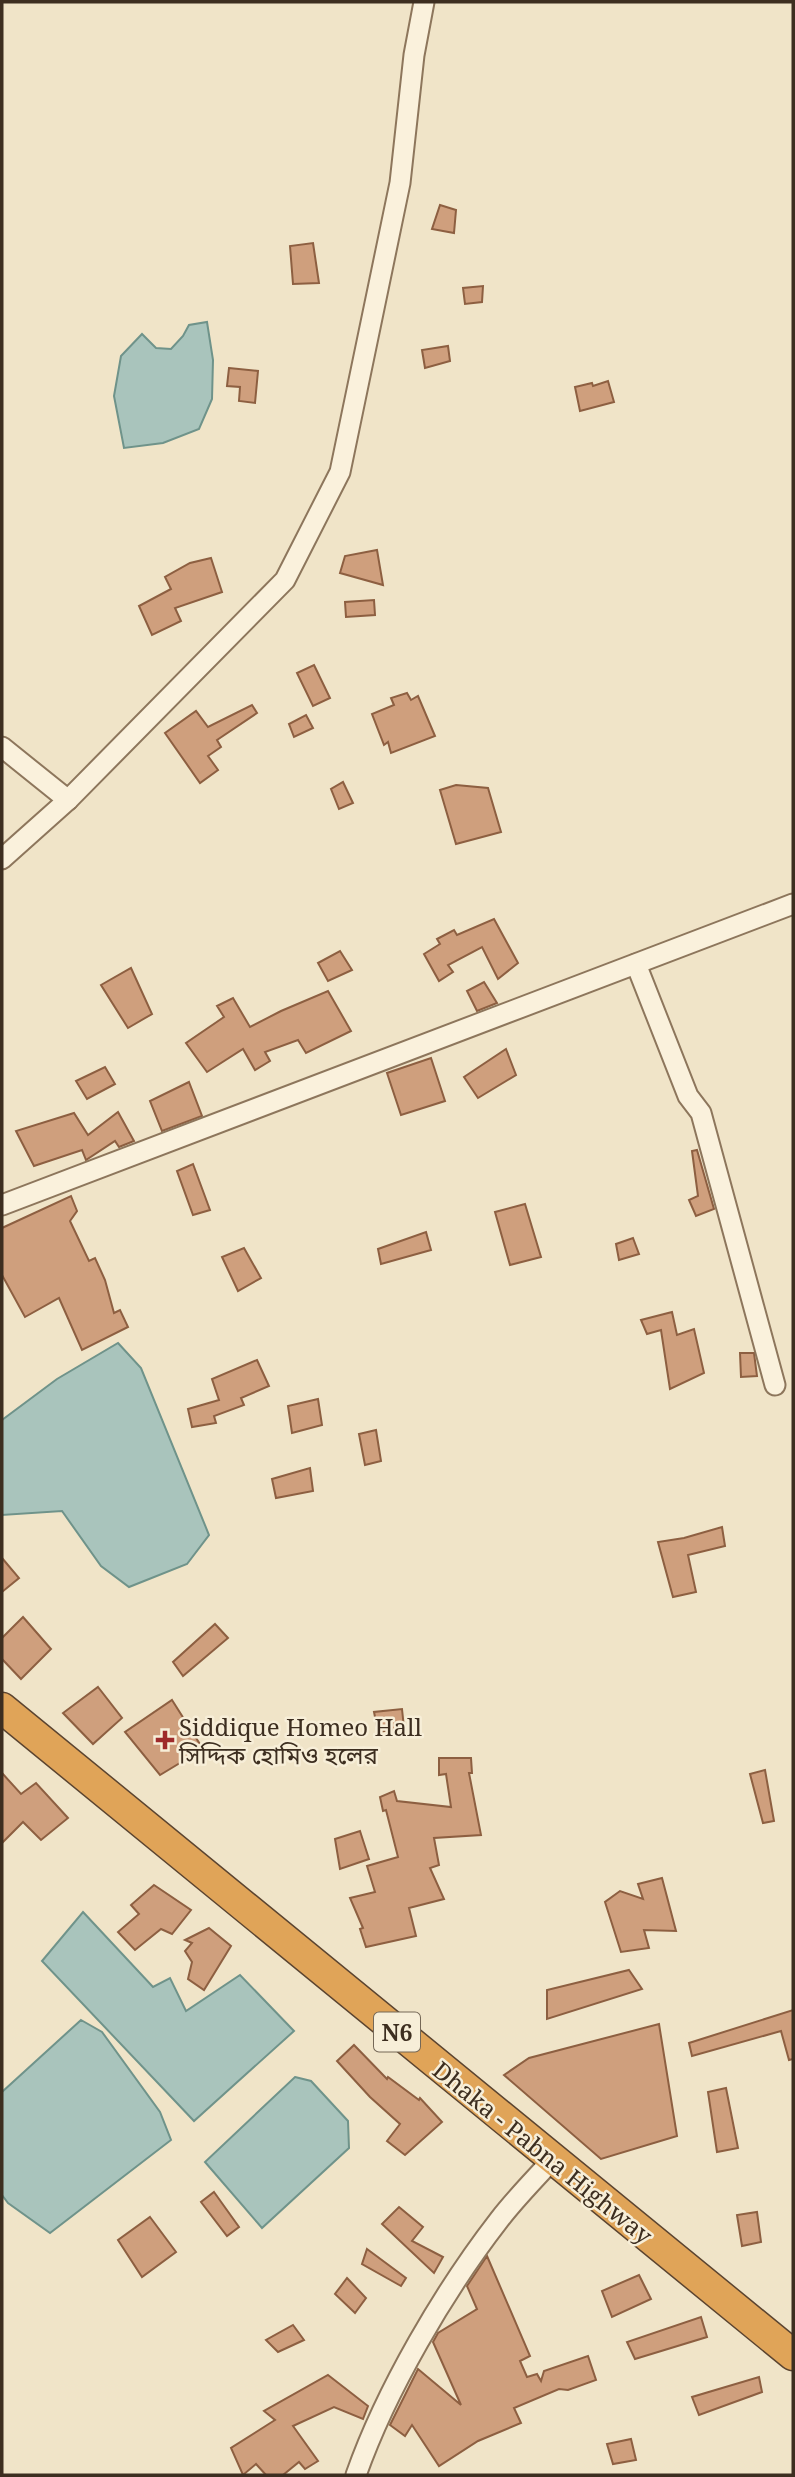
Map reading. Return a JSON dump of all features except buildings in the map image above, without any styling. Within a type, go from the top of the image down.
[{"type":"highway","name":"Dhaka - Pabna Highway","points":[[2,1708],[793,2355]]},
{"type":"street","points":[[2,859],[68,800],[285,580],[340,472],[400,183],[414,55],[424,2]]},
{"type":"street","points":[[2,747],[68,800]]},
{"type":"street","points":[[2,1205],[793,904]]},
{"type":"street","points":[[636,964],[688,1096],[701,1113],[775,1385]]},
{"type":"street","points":[[356,2475],[366,2445],[410,2359],[457,2277],[500,2218],[552,2160]]},
{"type":"water","points":[[207,322],[213,360],[212,399],[199,429],[163,443],[124,448],[114,396],[121,356],[142,334],[156,348],[171,349],[189,325]]},
{"type":"water","points":[[118,1343],[141,1368],[209,1535],[187,1564],[129,1587],[101,1566],[62,1511],[2,1515],[2,1420],[57,1379]]},
{"type":"water","points":[[83,1912],[153,1987],[170,1978],[186,2011],[240,1975],[294,2031],[194,2121],[42,1961]]},
{"type":"water","points":[[81,2020],[102,2032],[160,2112],[171,2140],[50,2233],[8,2203],[2,2195],[2,2092]]},
{"type":"water","points":[[295,2077],[311,2081],[348,2121],[349,2148],[262,2228],[205,2162]]},
{"type":"place","name":"Siddique Homeo Hall সিদ্দিক হোমিও হলের","points":[[165,1740]]}]
